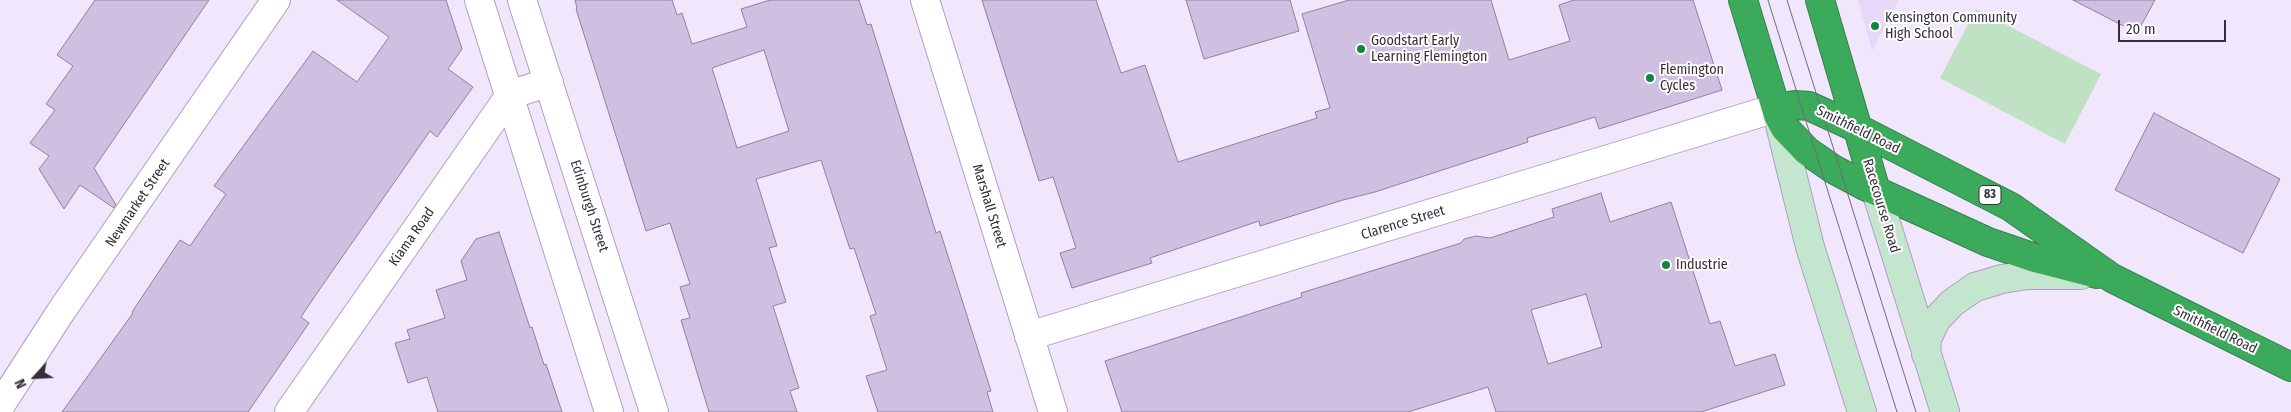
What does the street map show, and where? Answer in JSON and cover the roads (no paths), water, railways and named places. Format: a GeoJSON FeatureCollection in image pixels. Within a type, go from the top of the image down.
{"type":"FeatureCollection","features":[{"type":"Feature","properties":{"kind":"highway","name":"83"},"geometry":{"type":"LineString","coordinates":[[1743,0],[1776,108]]}},
{"type":"Feature","properties":{"kind":"highway","name":"Racecourse Road"},"geometry":{"type":"LineString","coordinates":[[1820,0],[1876,191]]}},
{"type":"Feature","properties":{"kind":"highway","name":"Smithfield Road"},"geometry":{"type":"LineString","coordinates":[[2106,277],[2011,207],[1857,128],[1809,106],[1795,104],[1776,108],[1785,128],[1808,151],[1841,174],[1994,245],[2106,277],[2291,367]]}},
{"type":"Feature","properties":{"kind":"main road"},"geometry":{"type":"LineString","coordinates":[[1776,108],[1810,247],[1862,412]]}},
{"type":"Feature","properties":{"kind":"main road","name":"Racecourse Road"},"geometry":{"type":"LineString","coordinates":[[1876,191],[1945,412]]}},
{"type":"Feature","properties":{"kind":"main road"},"geometry":{"type":"LineString","coordinates":[[1926,354],[1927,339],[1936,320],[1952,303],[1975,287],[2002,279],[2027,275],[2106,277]]}},
{"type":"Feature","properties":{"kind":"street","name":"Newmarket Street"},"geometry":{"type":"LineString","coordinates":[[0,406],[62,310],[276,0]]}},
{"type":"Feature","properties":{"kind":"street"},"geometry":{"type":"LineString","coordinates":[[478,0],[510,95],[609,412]]}},
{"type":"Feature","properties":{"kind":"street","name":"Edinburgh Street"},"geometry":{"type":"LineString","coordinates":[[522,0],[654,412]]}},
{"type":"Feature","properties":{"kind":"street","name":"Marshall Street"},"geometry":{"type":"LineString","coordinates":[[925,0],[1053,412]]}},
{"type":"Feature","properties":{"kind":"street"},"geometry":{"type":"LineString","coordinates":[[510,95],[549,82]]}},
{"type":"Feature","properties":{"kind":"street","name":"Kiama Road"},"geometry":{"type":"LineString","coordinates":[[289,412],[510,95]]}},
{"type":"Feature","properties":{"kind":"street","name":"Clarence Street"},"geometry":{"type":"LineString","coordinates":[[1030,336],[1776,108]]}},
{"type":"Feature","properties":{"kind":"tram line"},"geometry":{"type":"LineString","coordinates":[[1768,0],[1897,412]]}},
{"type":"Feature","properties":{"kind":"tram line"},"geometry":{"type":"LineString","coordinates":[[1787,0],[1916,412]]}},
{"type":"Feature","properties":{"kind":"place","name":"Kensington Community High School"},"geometry":{"type":"Point","coordinates":[1875,26]}},
{"type":"Feature","properties":{"kind":"place","name":"Goodstart Early Learning Flemington"},"geometry":{"type":"Point","coordinates":[1361,49]}},
{"type":"Feature","properties":{"kind":"place","name":"Flemington Cycles"},"geometry":{"type":"Point","coordinates":[1650,78]}},
{"type":"Feature","properties":{"kind":"place","name":"Industrie"},"geometry":{"type":"Point","coordinates":[1666,265]}}]}
